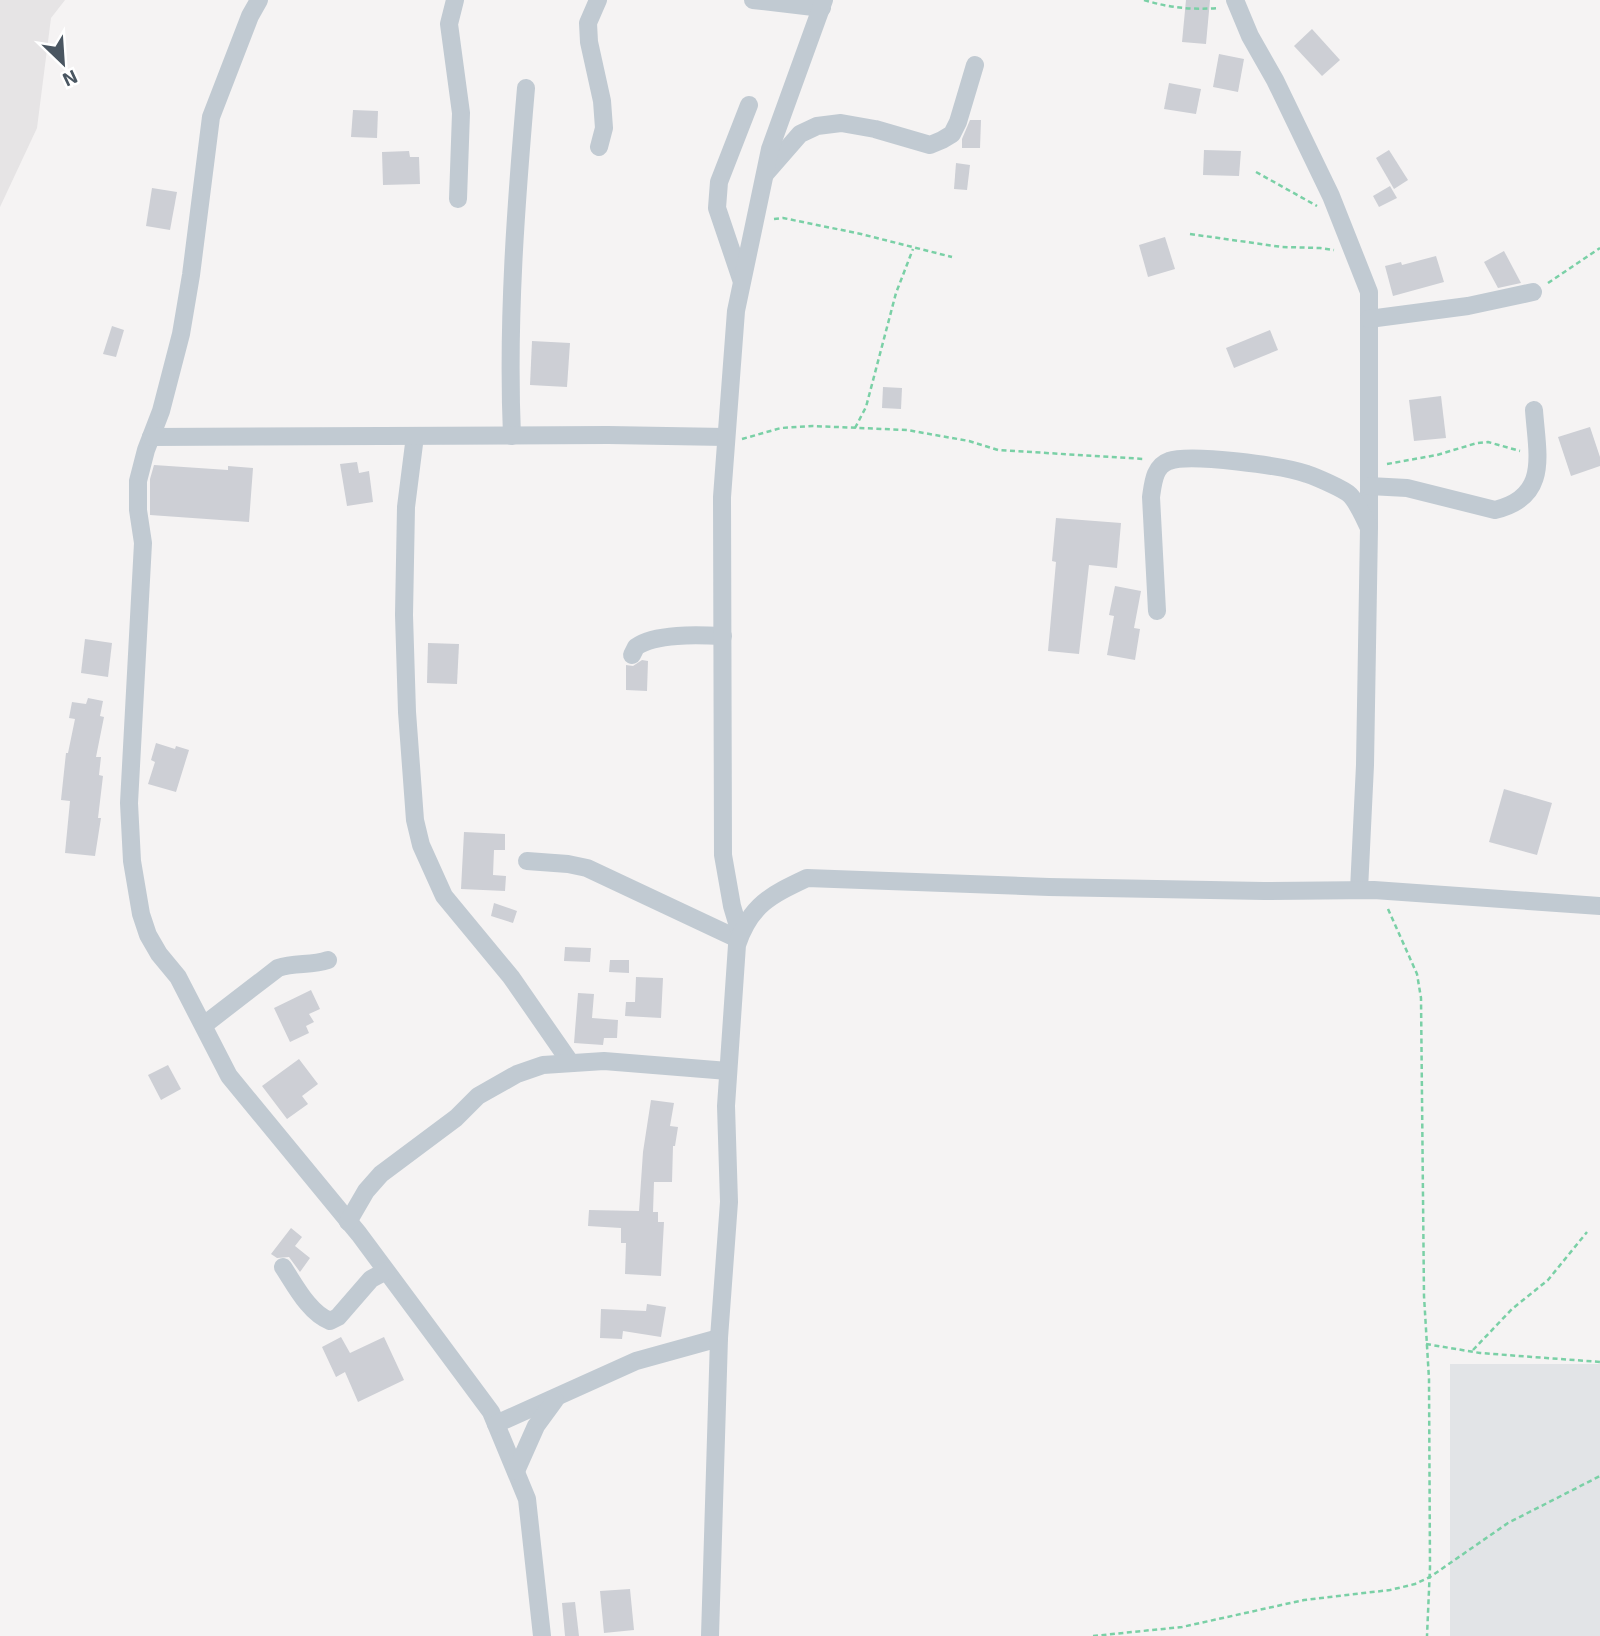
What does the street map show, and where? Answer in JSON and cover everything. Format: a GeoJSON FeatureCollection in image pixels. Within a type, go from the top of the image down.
{"type":"FeatureCollection","features":[{"type":"Feature","properties":{"kind":"street"},"geometry":{"type":"LineString","coordinates":[[258,0],[211,117],[181,334],[161,411],[138,481],[138,510],[143,543],[129,803],[132,860],[141,914],[148,935],[177,977],[229,1076],[348,1222],[491,1412],[527,1499],[542,1636]]}},
{"type":"Feature","properties":{"kind":"street"},"geometry":{"type":"LineString","coordinates":[[455,0],[449,24],[461,113],[458,199]]}},
{"type":"Feature","properties":{"kind":"street"},"geometry":{"type":"LineString","coordinates":[[598,0],[588,23],[589,42],[602,101],[604,128],[599,147]]}},
{"type":"Feature","properties":{"kind":"street"},"geometry":{"type":"LineString","coordinates":[[710,1636],[719,1338],[729,1202],[726,1106],[739,936],[723,855],[722,497],[736,311],[770,149],[823,4],[752,0]]}},
{"type":"Feature","properties":{"kind":"street"},"geometry":{"type":"LineString","coordinates":[[1236,4],[1341,220],[1369,292],[1366,753],[1359,890]]}},
{"type":"Feature","properties":{"kind":"street"},"geometry":{"type":"LineString","coordinates":[[764,176],[800,134],[817,126],[841,123],[875,129],[930,145],[942,141],[952,134],[958,122],[975,65]]}},
{"type":"Feature","properties":{"kind":"street"},"geometry":{"type":"LineString","coordinates":[[512,436],[510,379],[513,243],[526,88]]}},
{"type":"Feature","properties":{"kind":"street"},"geometry":{"type":"LineString","coordinates":[[742,282],[717,208],[719,182],[749,104]]}},
{"type":"Feature","properties":{"kind":"street"},"geometry":{"type":"LineString","coordinates":[[1369,318],[1468,306],[1533,292]]}},
{"type":"Feature","properties":{"kind":"street"},"geometry":{"type":"LineString","coordinates":[[1369,485],[1407,488],[1495,510],[1507,507],[1526,496],[1534,484],[1534,410]]}},
{"type":"Feature","properties":{"kind":"street"},"geometry":{"type":"LineString","coordinates":[[415,436],[407,507],[404,615],[407,712],[415,820],[425,854],[444,896],[511,978],[570,1062]]}},
{"type":"Feature","properties":{"kind":"street"},"geometry":{"type":"LineString","coordinates":[[151,437],[512,436],[726,441]]}},
{"type":"Feature","properties":{"kind":"street"},"geometry":{"type":"LineString","coordinates":[[1157,611],[1151,497],[1154,478],[1160,467],[1168,461],[1188,458],[1245,463],[1307,474],[1350,495],[1369,528]]}},
{"type":"Feature","properties":{"kind":"street"},"geometry":{"type":"LineString","coordinates":[[632,654],[636,647],[652,639],[723,636]]}},
{"type":"Feature","properties":{"kind":"street"},"geometry":{"type":"LineString","coordinates":[[527,861],[587,868],[739,936]]}},
{"type":"Feature","properties":{"kind":"street"},"geometry":{"type":"LineString","coordinates":[[739,936],[752,911],[772,894],[807,878],[1062,887],[1378,890],[1600,906]]}},
{"type":"Feature","properties":{"kind":"street"},"geometry":{"type":"LineString","coordinates":[[204,1025],[278,968],[328,960]]}},
{"type":"Feature","properties":{"kind":"street"},"geometry":{"type":"LineString","coordinates":[[348,1222],[366,1191],[381,1174],[445,1127],[478,1096],[517,1074],[543,1065],[604,1061],[728,1071]]}},
{"type":"Feature","properties":{"kind":"street"},"geometry":{"type":"LineString","coordinates":[[284,1267],[309,1304],[322,1318],[330,1321],[338,1317],[371,1279],[386,1271]]}},
{"type":"Feature","properties":{"kind":"street"},"geometry":{"type":"LineString","coordinates":[[496,1424],[636,1361],[719,1338]]}},
{"type":"Feature","properties":{"kind":"street"},"geometry":{"type":"LineString","coordinates":[[516,1471],[536,1426],[557,1398]]}},
{"type":"Feature","properties":{"kind":"path"},"geometry":{"type":"LineString","coordinates":[[1144,0],[1172,8],[1192,10],[1236,4]]}},
{"type":"Feature","properties":{"kind":"path"},"geometry":{"type":"LineString","coordinates":[[1256,172],[1341,220]]}},
{"type":"Feature","properties":{"kind":"path"},"geometry":{"type":"LineString","coordinates":[[755,220],[783,218],[861,233],[951,257]]}},
{"type":"Feature","properties":{"kind":"path"},"geometry":{"type":"LineString","coordinates":[[1190,234],[1354,254]]}},
{"type":"Feature","properties":{"kind":"path"},"geometry":{"type":"LineString","coordinates":[[855,428],[866,407],[896,293],[914,248]]}},
{"type":"Feature","properties":{"kind":"path"},"geometry":{"type":"LineString","coordinates":[[1533,292],[1575,267],[1600,248]]}},
{"type":"Feature","properties":{"kind":"path"},"geometry":{"type":"LineString","coordinates":[[726,441],[781,428],[813,426],[908,430],[932,433],[998,450],[1168,461]]}},
{"type":"Feature","properties":{"kind":"path"},"geometry":{"type":"LineString","coordinates":[[1369,467],[1416,460],[1488,442],[1536,456]]}},
{"type":"Feature","properties":{"kind":"path"},"geometry":{"type":"LineString","coordinates":[[1378,890],[1417,974],[1421,998],[1424,1296],[1429,1379],[1430,1577],[1427,1636]]}},
{"type":"Feature","properties":{"kind":"path"},"geometry":{"type":"LineString","coordinates":[[1472,1351],[1512,1309],[1548,1280],[1587,1232]]}},
{"type":"Feature","properties":{"kind":"path"},"geometry":{"type":"LineString","coordinates":[[1426,1344],[1533,1359],[1600,1362]]}},
{"type":"Feature","properties":{"kind":"path"},"geometry":{"type":"LineString","coordinates":[[1093,1636],[1181,1627],[1304,1600],[1390,1590],[1430,1577],[1508,1523],[1600,1476]]}},
{"type":"Feature","properties":{"kind":"shaded area"},"geometry":{"type":"Polygon","coordinates":[[[0,0],[65,0],[51,18],[37,128],[0,207],[0,0]]]}},
{"type":"Feature","properties":{"kind":"shaded area"},"geometry":{"type":"Polygon","coordinates":[[[1450,1364],[1600,1364],[1600,1636],[1450,1636],[1450,1364]]]}},
{"type":"Feature","properties":{"kind":"building"},"geometry":{"type":"Polygon","coordinates":[[[1186,0],[1210,0],[1206,44],[1182,42],[1186,0]]]}},
{"type":"Feature","properties":{"kind":"building"},"geometry":{"type":"Polygon","coordinates":[[[1312,29],[1340,60],[1322,76],[1294,46],[1312,29]]]}},
{"type":"Feature","properties":{"kind":"building"},"geometry":{"type":"Polygon","coordinates":[[[1219,54],[1244,59],[1238,92],[1213,87],[1219,54]]]}},
{"type":"Feature","properties":{"kind":"building"},"geometry":{"type":"Polygon","coordinates":[[[1169,83],[1201,89],[1196,114],[1164,109],[1169,83]]]}},
{"type":"Feature","properties":{"kind":"building"},"geometry":{"type":"Polygon","coordinates":[[[353,110],[378,111],[377,138],[351,137],[353,110]]]}},
{"type":"Feature","properties":{"kind":"building"},"geometry":{"type":"Polygon","coordinates":[[[970,120],[981,120],[980,148],[962,148],[962,139],[970,120]]]}},
{"type":"Feature","properties":{"kind":"building"},"geometry":{"type":"Polygon","coordinates":[[[1204,150],[1241,151],[1239,176],[1203,175],[1204,150]]]}},
{"type":"Feature","properties":{"kind":"building"},"geometry":{"type":"Polygon","coordinates":[[[1389,150],[1408,180],[1394,189],[1376,158],[1389,150]]]}},
{"type":"Feature","properties":{"kind":"building"},"geometry":{"type":"Polygon","coordinates":[[[409,151],[410,157],[419,157],[420,184],[383,185],[382,152],[409,151]]]}},
{"type":"Feature","properties":{"kind":"building"},"geometry":{"type":"Polygon","coordinates":[[[956,163],[970,165],[967,190],[954,189],[956,163]]]}},
{"type":"Feature","properties":{"kind":"building"},"geometry":{"type":"Polygon","coordinates":[[[1390,186],[1397,198],[1379,207],[1373,196],[1390,186]]]}},
{"type":"Feature","properties":{"kind":"building"},"geometry":{"type":"Polygon","coordinates":[[[152,188],[177,192],[170,230],[146,226],[152,188]]]}},
{"type":"Feature","properties":{"kind":"building"},"geometry":{"type":"Polygon","coordinates":[[[1165,237],[1175,269],[1148,277],[1139,245],[1165,237]]]}},
{"type":"Feature","properties":{"kind":"building"},"geometry":{"type":"Polygon","coordinates":[[[1504,251],[1521,283],[1498,288],[1484,262],[1504,251]]]}},
{"type":"Feature","properties":{"kind":"building"},"geometry":{"type":"Polygon","coordinates":[[[1436,256],[1444,282],[1393,296],[1385,266],[1401,262],[1402,265],[1436,256]]]}},
{"type":"Feature","properties":{"kind":"building"},"geometry":{"type":"Polygon","coordinates":[[[112,326],[124,330],[116,357],[103,354],[112,326]]]}},
{"type":"Feature","properties":{"kind":"building"},"geometry":{"type":"Polygon","coordinates":[[[1270,330],[1278,350],[1234,368],[1226,348],[1270,330]]]}},
{"type":"Feature","properties":{"kind":"building"},"geometry":{"type":"Polygon","coordinates":[[[532,341],[570,343],[567,387],[530,385],[532,341]]]}},
{"type":"Feature","properties":{"kind":"building"},"geometry":{"type":"Polygon","coordinates":[[[883,387],[902,388],[901,409],[882,408],[883,387]]]}},
{"type":"Feature","properties":{"kind":"building"},"geometry":{"type":"Polygon","coordinates":[[[1441,396],[1446,438],[1414,441],[1409,400],[1441,396]]]}},
{"type":"Feature","properties":{"kind":"building"},"geometry":{"type":"Polygon","coordinates":[[[1590,427],[1600,457],[1600,466],[1571,476],[1558,437],[1590,427]]]}},
{"type":"Feature","properties":{"kind":"building"},"geometry":{"type":"Polygon","coordinates":[[[357,462],[359,473],[369,471],[373,502],[347,506],[340,464],[357,462]]]}},
{"type":"Feature","properties":{"kind":"building"},"geometry":{"type":"Polygon","coordinates":[[[154,465],[228,470],[228,466],[253,468],[249,522],[150,515],[150,479],[154,465]]]}},
{"type":"Feature","properties":{"kind":"building"},"geometry":{"type":"Polygon","coordinates":[[[1056,518],[1121,523],[1117,568],[1089,565],[1079,654],[1048,651],[1056,562],[1052,561],[1056,518]]]}},
{"type":"Feature","properties":{"kind":"building"},"geometry":{"type":"Polygon","coordinates":[[[1115,586],[1141,591],[1134,628],[1140,629],[1135,660],[1107,655],[1114,616],[1109,615],[1115,586]]]}},
{"type":"Feature","properties":{"kind":"building"},"geometry":{"type":"Polygon","coordinates":[[[85,639],[112,643],[108,677],[81,673],[85,639]]]}},
{"type":"Feature","properties":{"kind":"building"},"geometry":{"type":"Polygon","coordinates":[[[428,643],[459,644],[457,684],[427,683],[428,643]]]}},
{"type":"Feature","properties":{"kind":"building"},"geometry":{"type":"Polygon","coordinates":[[[642,660],[648,661],[647,691],[626,690],[626,665],[633,666],[642,660]]]}},
{"type":"Feature","properties":{"kind":"building"},"geometry":{"type":"Polygon","coordinates":[[[88,698],[103,701],[100,716],[104,717],[96,757],[101,757],[99,775],[103,776],[98,818],[101,818],[95,856],[65,853],[70,801],[61,800],[66,753],[75,719],[69,718],[72,702],[86,704],[88,698]]]}},
{"type":"Feature","properties":{"kind":"building"},"geometry":{"type":"Polygon","coordinates":[[[156,743],[189,750],[176,792],[148,784],[155,762],[151,760],[156,743]]]}},
{"type":"Feature","properties":{"kind":"building"},"geometry":{"type":"Polygon","coordinates":[[[1504,789],[1552,803],[1537,855],[1489,842],[1504,789]]]}},
{"type":"Feature","properties":{"kind":"building"},"geometry":{"type":"Polygon","coordinates":[[[464,832],[505,834],[505,850],[494,850],[493,875],[506,876],[505,891],[461,889],[464,832]]]}},
{"type":"Feature","properties":{"kind":"building"},"geometry":{"type":"Polygon","coordinates":[[[494,903],[517,911],[513,923],[491,916],[494,903]]]}},
{"type":"Feature","properties":{"kind":"building"},"geometry":{"type":"Polygon","coordinates":[[[565,947],[591,948],[590,962],[564,961],[565,947]]]}},
{"type":"Feature","properties":{"kind":"building"},"geometry":{"type":"Polygon","coordinates":[[[610,960],[629,960],[629,973],[609,972],[610,960]]]}},
{"type":"Feature","properties":{"kind":"building"},"geometry":{"type":"Polygon","coordinates":[[[636,977],[663,978],[661,1018],[625,1016],[626,1002],[635,1002],[636,977]]]}},
{"type":"Feature","properties":{"kind":"building"},"geometry":{"type":"Polygon","coordinates":[[[311,990],[320,1009],[309,1014],[314,1022],[306,1026],[309,1033],[290,1042],[274,1008],[311,990]]]}},
{"type":"Feature","properties":{"kind":"building"},"geometry":{"type":"Polygon","coordinates":[[[578,993],[594,994],[592,1018],[618,1020],[617,1038],[604,1038],[603,1045],[574,1043],[578,993]]]}},
{"type":"Feature","properties":{"kind":"building"},"geometry":{"type":"Polygon","coordinates":[[[299,1059],[318,1084],[302,1096],[308,1104],[287,1119],[262,1086],[299,1059]]]}},
{"type":"Feature","properties":{"kind":"building"},"geometry":{"type":"Polygon","coordinates":[[[168,1065],[181,1089],[161,1100],[148,1075],[168,1065]]]}},
{"type":"Feature","properties":{"kind":"building"},"geometry":{"type":"Polygon","coordinates":[[[651,1100],[674,1103],[670,1126],[678,1127],[673,1146],[672,1182],[654,1182],[653,1212],[658,1212],[658,1222],[664,1222],[661,1276],[625,1274],[626,1243],[621,1243],[621,1228],[588,1226],[589,1210],[639,1211],[643,1152],[651,1100]]]}},
{"type":"Feature","properties":{"kind":"building"},"geometry":{"type":"Polygon","coordinates":[[[291,1228],[302,1237],[295,1246],[310,1258],[300,1272],[289,1257],[277,1258],[271,1254],[291,1228]]]}},
{"type":"Feature","properties":{"kind":"building"},"geometry":{"type":"Polygon","coordinates":[[[647,1304],[666,1307],[661,1337],[623,1331],[622,1339],[600,1338],[601,1309],[646,1311],[647,1304]]]}},
{"type":"Feature","properties":{"kind":"building"},"geometry":{"type":"Polygon","coordinates":[[[341,1337],[350,1353],[384,1337],[404,1380],[358,1402],[345,1372],[336,1377],[322,1347],[341,1337]]]}},
{"type":"Feature","properties":{"kind":"building"},"geometry":{"type":"Polygon","coordinates":[[[630,1589],[634,1630],[604,1633],[600,1591],[630,1589]]]}},
{"type":"Feature","properties":{"kind":"building"},"geometry":{"type":"Polygon","coordinates":[[[575,1602],[579,1636],[565,1636],[562,1603],[575,1602]]]}}]}
